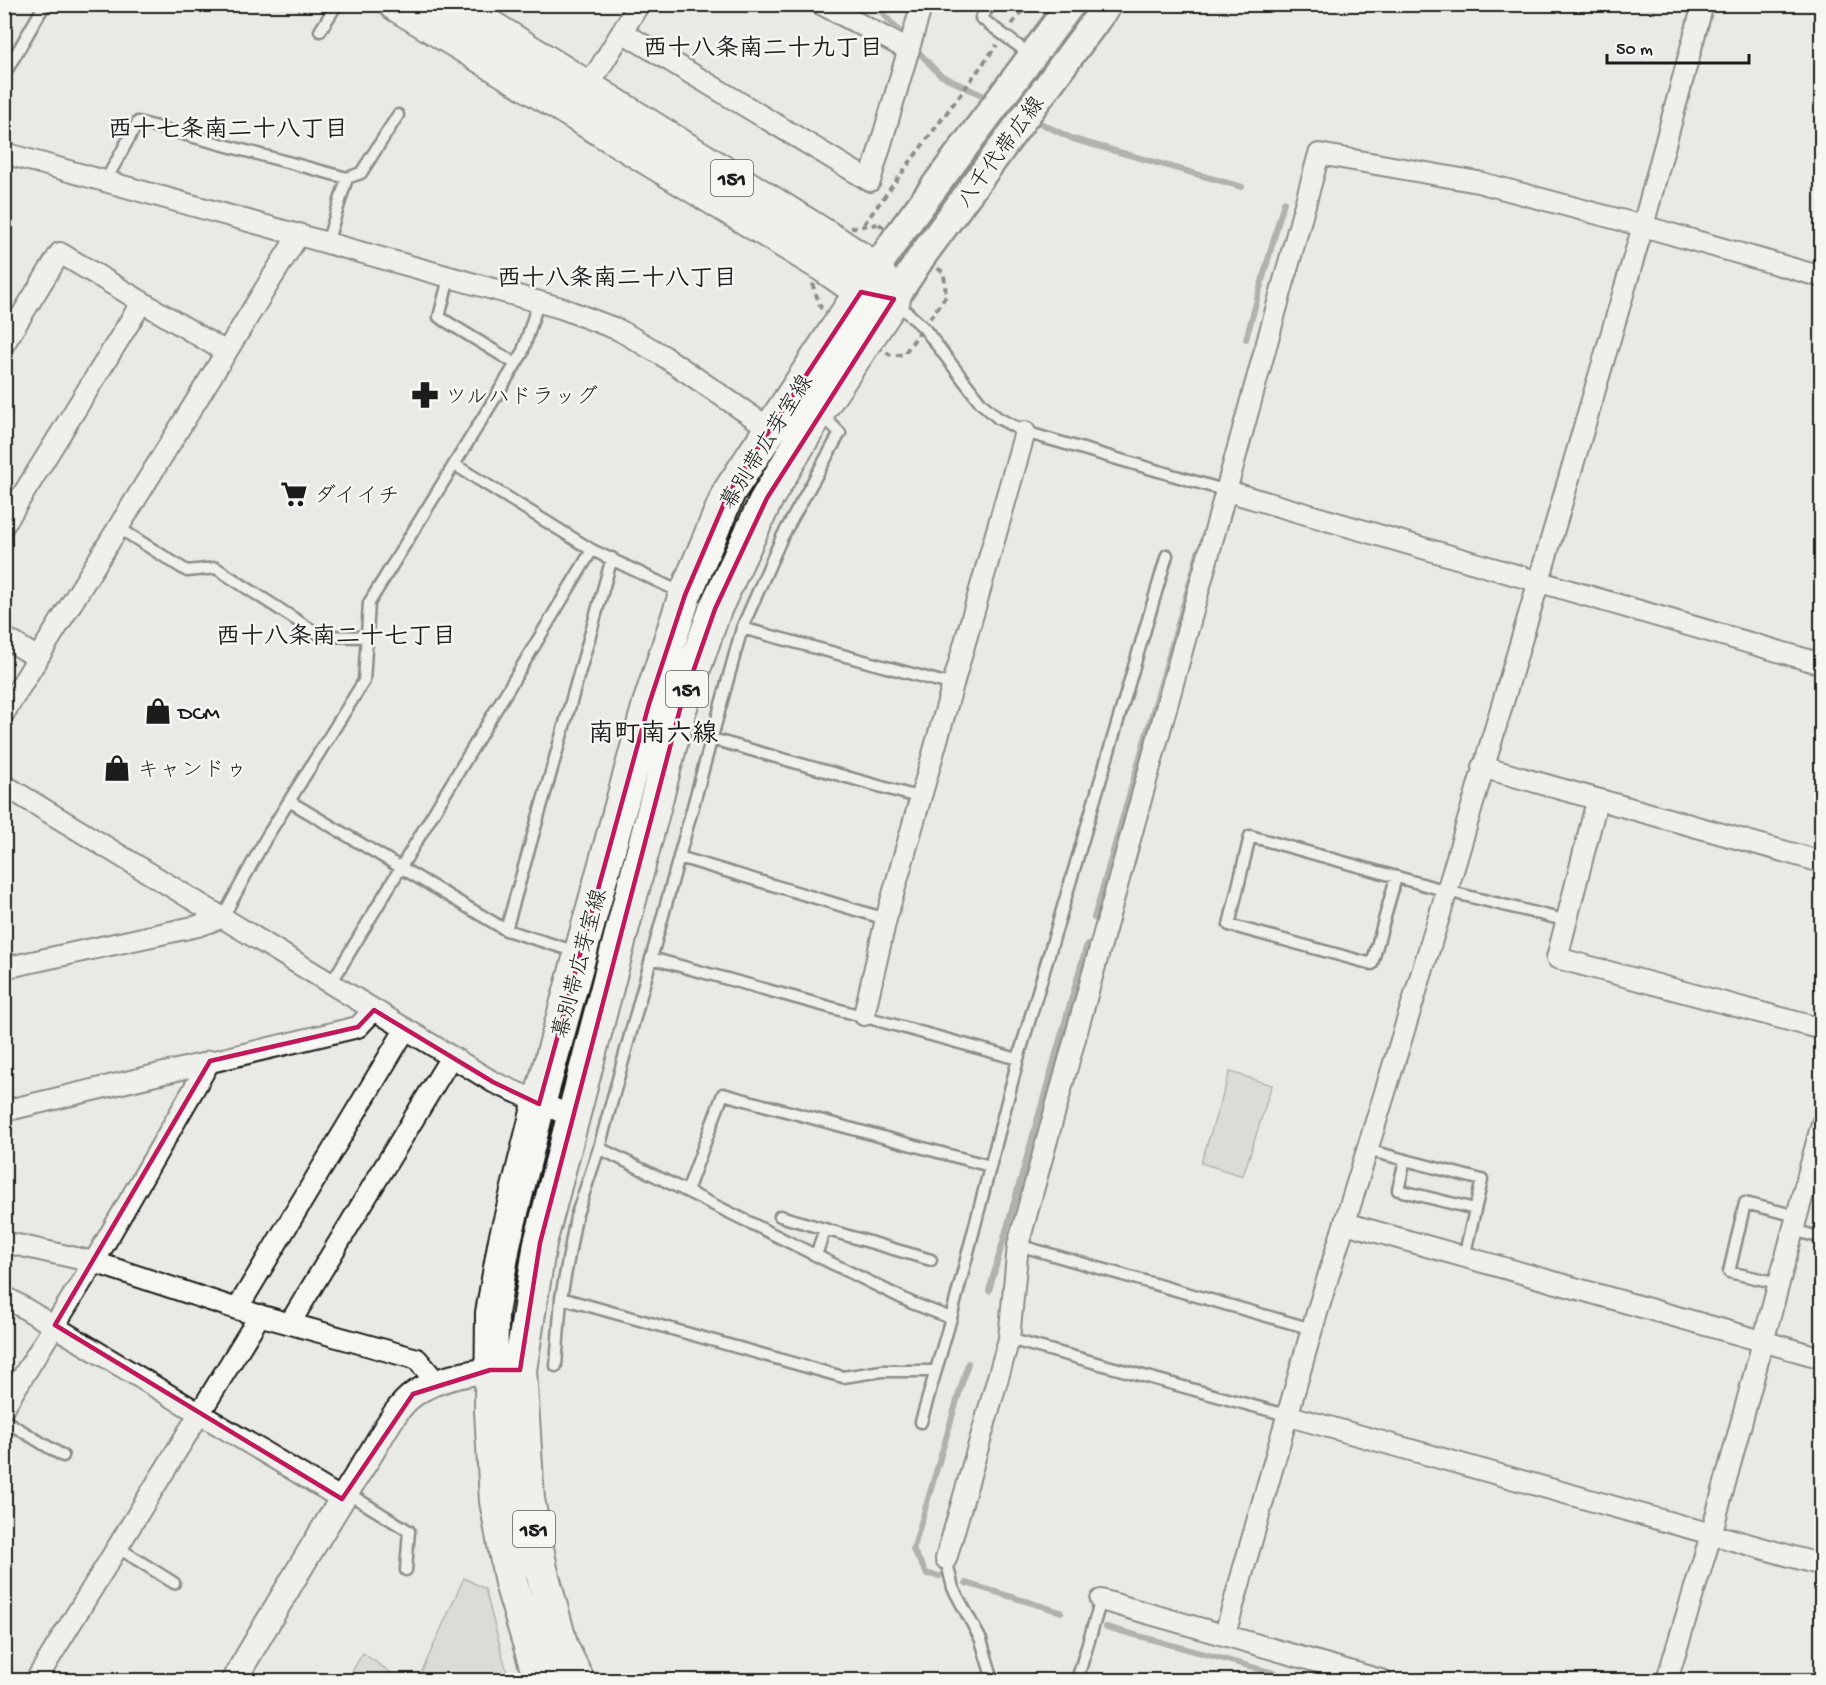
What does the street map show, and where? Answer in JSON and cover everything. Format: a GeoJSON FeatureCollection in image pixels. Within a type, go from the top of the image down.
{"type":"FeatureCollection","features":[{"type":"Feature","properties":{"kind":"main road","name":"151"},"geometry":{"type":"LineString","coordinates":[[395,4],[581,99]]}},
{"type":"Feature","properties":{"kind":"main road","name":"八千代帯広線"},"geometry":{"type":"LineString","coordinates":[[868,281],[1071,4]]}},
{"type":"Feature","properties":{"kind":"main road","name":"八千代帯広線"},"geometry":{"type":"LineString","coordinates":[[894,299],[922,256],[1108,4]]}},
{"type":"Feature","properties":{"kind":"main road","name":"151"},"geometry":{"type":"LineString","coordinates":[[471,9],[581,99],[824,266],[868,281],[894,299]]}},
{"type":"Feature","properties":{"kind":"main road","name":"幕別帯広芽室線"},"geometry":{"type":"LineString","coordinates":[[543,1680],[535,1663],[511,1583],[498,1513],[505,1370],[575,1118],[680,710],[700,602],[729,492],[769,428],[868,281]]}},
{"type":"Feature","properties":{"kind":"main road","name":"幕別帯広芽室線"},"geometry":{"type":"LineString","coordinates":[[578,1680],[562,1648],[541,1569],[505,1370],[494,1302],[505,1240],[539,1104],[649,704],[700,602],[767,498],[818,412],[894,299]]}},
{"type":"Feature","properties":{"kind":"street"},"geometry":{"type":"LineString","coordinates":[[581,99],[639,4]]}},
{"type":"Feature","properties":{"kind":"street"},"geometry":{"type":"LineString","coordinates":[[820,4],[909,50]]}},
{"type":"Feature","properties":{"kind":"street"},"geometry":{"type":"LineString","coordinates":[[622,32],[870,181],[922,4]]}},
{"type":"Feature","properties":{"kind":"street"},"geometry":{"type":"LineString","coordinates":[[1225,1634],[1286,1415],[1447,891],[1643,226],[1703,4]]}},
{"type":"Feature","properties":{"kind":"street"},"geometry":{"type":"LineString","coordinates":[[4,153],[561,308],[619,330],[662,355],[769,428]]}},
{"type":"Feature","properties":{"kind":"street"},"geometry":{"type":"LineString","coordinates":[[946,1559],[1009,1339],[1018,1245],[1319,154],[1478,182],[1821,277]]}},
{"type":"Feature","properties":{"kind":"street"},"geometry":{"type":"LineString","coordinates":[[4,713],[299,234]]}},
{"type":"Feature","properties":{"kind":"street"},"geometry":{"type":"LineString","coordinates":[[4,344],[60,253],[226,352]]}},
{"type":"Feature","properties":{"kind":"street"},"geometry":{"type":"LineString","coordinates":[[4,525],[142,302]]}},
{"type":"Feature","properties":{"kind":"street"},"geometry":{"type":"LineString","coordinates":[[864,1015],[886,919],[1025,432]]}},
{"type":"Feature","properties":{"kind":"street"},"geometry":{"type":"LineString","coordinates":[[1227,491],[1538,584],[1821,664]]}},
{"type":"Feature","properties":{"kind":"street"},"geometry":{"type":"LineString","coordinates":[[4,637],[38,658]]}},
{"type":"Feature","properties":{"kind":"street"},"geometry":{"type":"LineString","coordinates":[[1482,767],[1821,862]]}},
{"type":"Feature","properties":{"kind":"street"},"geometry":{"type":"LineString","coordinates":[[4,785],[223,917],[330,986],[493,1082],[575,1118]]}},
{"type":"Feature","properties":{"kind":"street"},"geometry":{"type":"LineString","coordinates":[[1597,801],[1557,958],[1821,1029]]}},
{"type":"Feature","properties":{"kind":"street"},"geometry":{"type":"LineString","coordinates":[[4,968],[198,926],[223,917]]}},
{"type":"Feature","properties":{"kind":"street"},"geometry":{"type":"LineString","coordinates":[[4,1111],[358,1027],[374,1010]]}},
{"type":"Feature","properties":{"kind":"street"},"geometry":{"type":"LineString","coordinates":[[237,1309],[405,1030]]}},
{"type":"Feature","properties":{"kind":"street"},"geometry":{"type":"LineString","coordinates":[[290,1323],[452,1057]]}},
{"type":"Feature","properties":{"kind":"street"},"geometry":{"type":"LineString","coordinates":[[4,1407],[94,1262],[210,1061]]}},
{"type":"Feature","properties":{"kind":"street"},"geometry":{"type":"LineString","coordinates":[[1667,1680],[1711,1535],[1821,1123]]}},
{"type":"Feature","properties":{"kind":"street"},"geometry":{"type":"LineString","coordinates":[[1345,1223],[1821,1358]]}},
{"type":"Feature","properties":{"kind":"street"},"geometry":{"type":"LineString","coordinates":[[4,1242],[94,1262],[237,1309],[417,1359],[437,1383]]}},
{"type":"Feature","properties":{"kind":"street"},"geometry":{"type":"LineString","coordinates":[[4,1296],[344,1496]]}},
{"type":"Feature","properties":{"kind":"street"},"geometry":{"type":"LineString","coordinates":[[36,1680],[260,1314]]}},
{"type":"Feature","properties":{"kind":"street"},"geometry":{"type":"LineString","coordinates":[[234,1680],[344,1496],[393,1419],[413,1394],[437,1383],[505,1370]]}},
{"type":"Feature","properties":{"kind":"street"},"geometry":{"type":"LineString","coordinates":[[1286,1415],[1821,1565]]}},
{"type":"Feature","properties":{"kind":"street"},"geometry":{"type":"LineString","coordinates":[[1101,1600],[1381,1680]]}},
{"type":"Feature","properties":{"kind":"lane"},"geometry":{"type":"LineString","coordinates":[[4,75],[45,4]]}},
{"type":"Feature","properties":{"kind":"lane"},"geometry":{"type":"LineString","coordinates":[[320,31],[337,4]]}},
{"type":"Feature","properties":{"kind":"lane"},"geometry":{"type":"LineString","coordinates":[[991,4],[981,18],[1032,56]]}},
{"type":"Feature","properties":{"kind":"lane"},"geometry":{"type":"LineString","coordinates":[[106,180],[138,122],[347,178],[361,173],[398,116]]}},
{"type":"Feature","properties":{"kind":"lane"},"geometry":{"type":"LineString","coordinates":[[327,243],[347,178]]}},
{"type":"Feature","properties":{"kind":"lane"},"geometry":{"type":"LineString","coordinates":[[449,278],[439,317],[516,364]]}},
{"type":"Feature","properties":{"kind":"lane"},"geometry":{"type":"LineString","coordinates":[[894,299],[924,328],[981,403],[998,418],[1025,432],[1227,491]]}},
{"type":"Feature","properties":{"kind":"lane"},"geometry":{"type":"LineString","coordinates":[[223,917],[289,801],[364,681],[369,603],[522,354],[538,303]]}},
{"type":"Feature","properties":{"kind":"lane"},"geometry":{"type":"LineString","coordinates":[[556,1366],[561,1298],[576,1217],[600,1148],[742,628],[782,537],[840,433],[818,412]]}},
{"type":"Feature","properties":{"kind":"lane"},"geometry":{"type":"LineString","coordinates":[[454,465],[592,550],[700,602]]}},
{"type":"Feature","properties":{"kind":"lane"},"geometry":{"type":"LineString","coordinates":[[118,528],[187,571],[216,568],[321,636],[367,637]]}},
{"type":"Feature","properties":{"kind":"lane"},"geometry":{"type":"LineString","coordinates":[[330,986],[592,550]]}},
{"type":"Feature","properties":{"kind":"lane"},"geometry":{"type":"LineString","coordinates":[[921,1422],[951,1318],[1018,1059],[1167,555]]}},
{"type":"Feature","properties":{"kind":"lane"},"geometry":{"type":"LineString","coordinates":[[506,930],[612,558]]}},
{"type":"Feature","properties":{"kind":"lane"},"geometry":{"type":"LineString","coordinates":[[742,628],[953,685]]}},
{"type":"Feature","properties":{"kind":"lane"},"geometry":{"type":"LineString","coordinates":[[712,739],[921,798]]}},
{"type":"Feature","properties":{"kind":"lane"},"geometry":{"type":"LineString","coordinates":[[289,801],[506,930],[581,953]]}},
{"type":"Feature","properties":{"kind":"lane"},"geometry":{"type":"LineString","coordinates":[[1396,877],[1372,964],[1229,925],[1250,836],[1447,891],[1568,921]]}},
{"type":"Feature","properties":{"kind":"lane"},"geometry":{"type":"LineString","coordinates":[[679,857],[886,919]]}},
{"type":"Feature","properties":{"kind":"lane"},"geometry":{"type":"LineString","coordinates":[[651,958],[1018,1059]]}},
{"type":"Feature","properties":{"kind":"lane"},"geometry":{"type":"LineString","coordinates":[[687,1191],[723,1094],[990,1166]]}},
{"type":"Feature","properties":{"kind":"lane"},"geometry":{"type":"LineString","coordinates":[[600,1148],[912,1303],[951,1318]]}},
{"type":"Feature","properties":{"kind":"lane"},"geometry":{"type":"LineString","coordinates":[[1368,1150],[1482,1180],[1464,1257]]}},
{"type":"Feature","properties":{"kind":"lane"},"geometry":{"type":"LineString","coordinates":[[1405,1160],[1398,1190],[1475,1209]]}},
{"type":"Feature","properties":{"kind":"lane"},"geometry":{"type":"LineString","coordinates":[[1778,1283],[1729,1272],[1745,1203],[1795,1223],[1821,1238]]}},
{"type":"Feature","properties":{"kind":"lane"},"geometry":{"type":"LineString","coordinates":[[780,1216],[931,1260]]}},
{"type":"Feature","properties":{"kind":"lane"},"geometry":{"type":"LineString","coordinates":[[816,1255],[825,1229]]}},
{"type":"Feature","properties":{"kind":"lane"},"geometry":{"type":"LineString","coordinates":[[1018,1245],[1312,1329]]}},
{"type":"Feature","properties":{"kind":"lane"},"geometry":{"type":"LineString","coordinates":[[561,1298],[843,1377],[882,1371],[936,1371]]}},
{"type":"Feature","properties":{"kind":"lane"},"geometry":{"type":"LineString","coordinates":[[1009,1339],[1286,1415]]}},
{"type":"Feature","properties":{"kind":"lane"},"geometry":{"type":"LineString","coordinates":[[4,1420],[63,1456]]}},
{"type":"Feature","properties":{"kind":"lane"},"geometry":{"type":"LineString","coordinates":[[344,1496],[409,1531],[406,1570]]}},
{"type":"Feature","properties":{"kind":"lane"},"geometry":{"type":"LineString","coordinates":[[117,1547],[174,1583]]}},
{"type":"Feature","properties":{"kind":"lane"},"geometry":{"type":"LineString","coordinates":[[946,1559],[953,1588],[981,1640],[993,1680]]}},
{"type":"Feature","properties":{"kind":"lane"},"geometry":{"type":"LineString","coordinates":[[1077,1680],[1101,1600]]}},
{"type":"Feature","properties":{"kind":"path"},"geometry":{"type":"LineString","coordinates":[[863,225],[1027,4]]}},
{"type":"Feature","properties":{"kind":"highlighted area"},"geometry":{"type":"Polygon","coordinates":[[[861,292],[894,299],[767,498],[715,609],[680,709],[540,1243],[520,1370],[490,1370],[413,1394],[342,1499],[55,1325],[210,1061],[358,1027],[374,1010],[493,1082],[539,1104],[649,704],[685,595],[729,492],[861,292]]]}},
{"type":"Feature","properties":{"kind":"shaded area"},"geometry":{"type":"Polygon","coordinates":[[[1230,1072],[1272,1085],[1243,1176],[1201,1163],[1230,1072]]]}},
{"type":"Feature","properties":{"kind":"shaded area"},"geometry":{"type":"Polygon","coordinates":[[[464,1578],[485,1589],[509,1680],[418,1680],[464,1578]]]}},
{"type":"Feature","properties":{"kind":"shaded area"},"geometry":{"type":"Polygon","coordinates":[[[363,1653],[401,1680],[347,1680],[363,1653]]]}},
{"type":"Feature","properties":{"kind":"waterway"},"geometry":{"type":"LineString","coordinates":[[874,4],[940,75],[990,99]]}},
{"type":"Feature","properties":{"kind":"waterway"},"geometry":{"type":"LineString","coordinates":[[1032,119],[1073,139],[1242,187]]}},
{"type":"Feature","properties":{"kind":"waterway"},"geometry":{"type":"LineString","coordinates":[[1246,339],[1284,202]]}},
{"type":"Feature","properties":{"kind":"waterway"},"geometry":{"type":"LineString","coordinates":[[1094,918],[1199,550]]}},
{"type":"Feature","properties":{"kind":"waterway"},"geometry":{"type":"LineString","coordinates":[[989,1291],[1087,944]]}},
{"type":"Feature","properties":{"kind":"waterway"},"geometry":{"type":"LineString","coordinates":[[940,1576],[927,1574],[913,1550],[968,1363]]}},
{"type":"Feature","properties":{"kind":"waterway"},"geometry":{"type":"LineString","coordinates":[[966,1583],[1061,1612]]}},
{"type":"Feature","properties":{"kind":"waterway"},"geometry":{"type":"LineString","coordinates":[[1106,1627],[1300,1680]]}},
{"type":"Feature","properties":{"kind":"place","name":"ツルハドラッグ"},"geometry":{"type":"Point","coordinates":[425,395]}},
{"type":"Feature","properties":{"kind":"place","name":"ダイイチ"},"geometry":{"type":"Point","coordinates":[294,494]}},
{"type":"Feature","properties":{"kind":"place","name":"DCM"},"geometry":{"type":"Point","coordinates":[158,711]}},
{"type":"Feature","properties":{"kind":"place","name":"キャンドゥ"},"geometry":{"type":"Point","coordinates":[117,768]}},
{"type":"Feature","properties":{"kind":"district","name":"西十八条南二十九丁目"},"geometry":{"type":"Point","coordinates":[763,47]}},
{"type":"Feature","properties":{"kind":"district","name":"西十七条南二十八丁目"},"geometry":{"type":"Point","coordinates":[228,128]}},
{"type":"Feature","properties":{"kind":"district","name":"西十八条南二十八丁目"},"geometry":{"type":"Point","coordinates":[617,277]}},
{"type":"Feature","properties":{"kind":"district","name":"西十八条南二十七丁目"},"geometry":{"type":"Point","coordinates":[336,635]}},
{"type":"Feature","properties":{"kind":"district","name":"南町南六線"},"geometry":{"type":"Point","coordinates":[653,732]}}]}
